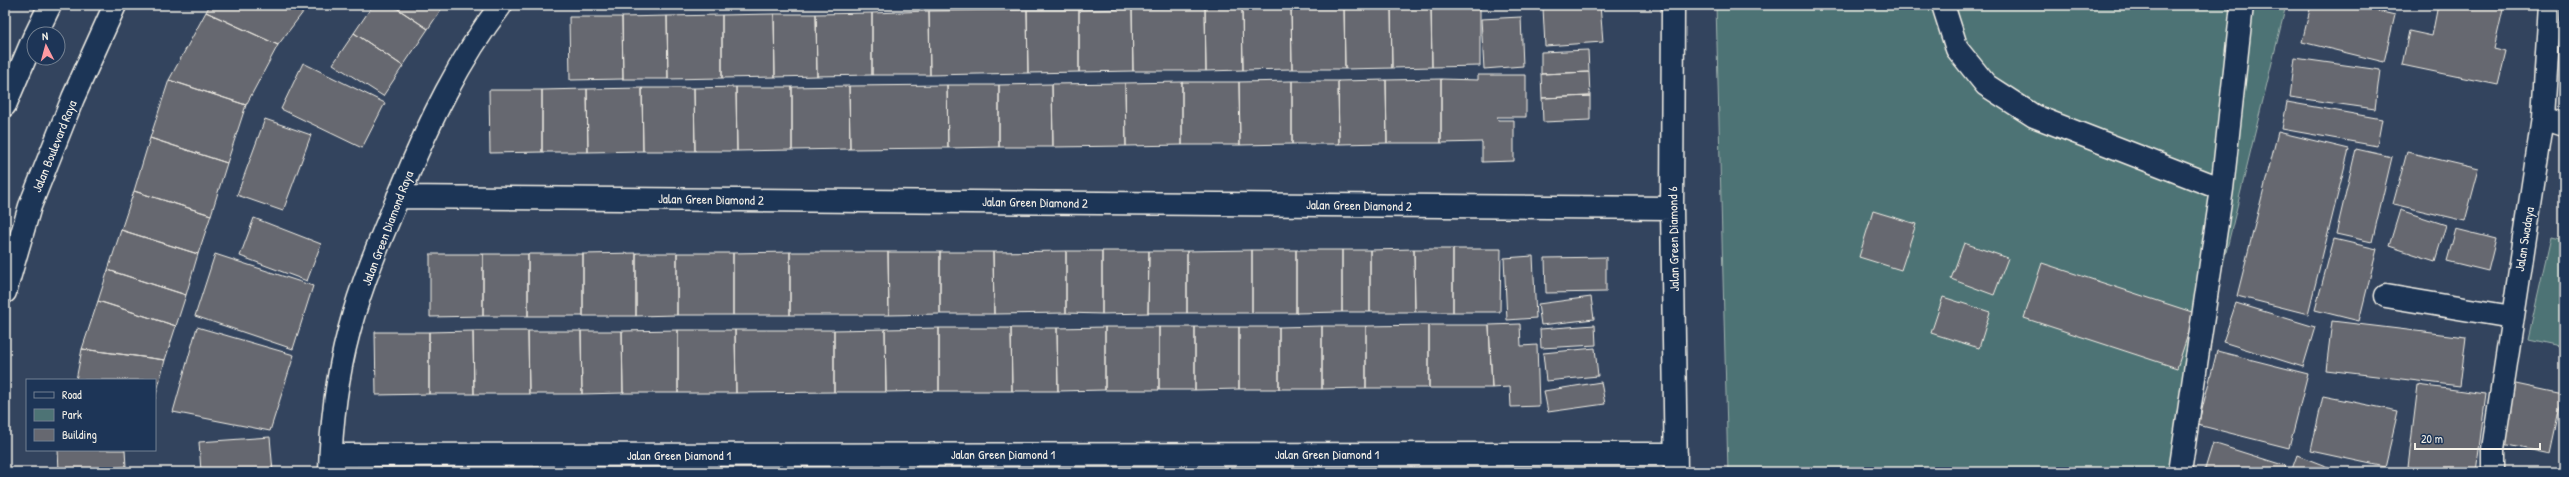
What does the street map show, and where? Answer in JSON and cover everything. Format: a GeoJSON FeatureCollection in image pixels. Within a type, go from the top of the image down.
{"type":"FeatureCollection","features":[{"type":"Feature","properties":{"kind":"street"},"geometry":{"type":"LineString","coordinates":[[40,26],[50,5]]}},
{"type":"Feature","properties":{"kind":"street","name":"Jalan Boulevard Raya"},"geometry":{"type":"LineString","coordinates":[[5,292],[30,206],[73,98],[116,5]]}},
{"type":"Feature","properties":{"kind":"street","name":"Jalan Green Diamond Raya"},"geometry":{"type":"LineString","coordinates":[[330,463],[337,397],[349,331],[376,248],[439,103],[462,62],[501,5]]}},
{"type":"Feature","properties":{"kind":"street","name":"Jalan Green Diamond 6"},"geometry":{"type":"LineString","coordinates":[[1673,5],[1672,208],[1676,463]]}},
{"type":"Feature","properties":{"kind":"street"},"geometry":{"type":"LineString","coordinates":[[1943,5],[1957,49],[1986,85],[2034,116],[2222,189]]}},
{"type":"Feature","properties":{"kind":"street"},"geometry":{"type":"LineString","coordinates":[[2180,472],[2222,189],[2242,5]]}},
{"type":"Feature","properties":{"kind":"street","name":"Jalan Swadaya"},"geometry":{"type":"LineString","coordinates":[[2493,472],[2494,449],[2512,317],[2543,118],[2550,5]]}},
{"type":"Feature","properties":{"kind":"street"},"geometry":{"type":"LineString","coordinates":[[5,105],[26,56]]}},
{"type":"Feature","properties":{"kind":"street"},"geometry":{"type":"LineString","coordinates":[[2543,118],[2564,125]]}},
{"type":"Feature","properties":{"kind":"street","name":"Jalan Green Diamond 2"},"geometry":{"type":"LineString","coordinates":[[398,197],[1672,208]]}},
{"type":"Feature","properties":{"kind":"street"},"geometry":{"type":"LineString","coordinates":[[2386,296],[2512,317]]}},
{"type":"Feature","properties":{"kind":"street","name":"Jalan Green Diamond 1"},"geometry":{"type":"LineString","coordinates":[[330,463],[1676,463]]}},
{"type":"Feature","properties":{"kind":"green space"},"geometry":{"type":"Polygon","coordinates":[[[1716,5],[2286,5],[2196,376],[2167,472],[1728,472],[1716,5]]]}},
{"type":"Feature","properties":{"kind":"green space"},"geometry":{"type":"Polygon","coordinates":[[[2551,237],[2564,240],[2564,347],[2528,339],[2551,237]]]}},
{"type":"Feature","properties":{"kind":"building"},"geometry":{"type":"Polygon","coordinates":[[[210,5],[304,5],[307,7],[278,45],[206,12],[210,5]]]}},
{"type":"Feature","properties":{"kind":"building"},"geometry":{"type":"Polygon","coordinates":[[[373,5],[392,5],[428,29],[403,66],[354,33],[373,5]]]}},
{"type":"Feature","properties":{"kind":"building"},"geometry":{"type":"Polygon","coordinates":[[[392,5],[444,5],[428,29],[392,5]]]}},
{"type":"Feature","properties":{"kind":"building"},"geometry":{"type":"Polygon","coordinates":[[[1344,5],[1391,5],[1392,68],[1345,69],[1344,5]]]}},
{"type":"Feature","properties":{"kind":"building"},"geometry":{"type":"Polygon","coordinates":[[[1344,5],[1345,69],[1292,69],[1291,6],[1344,5]]]}},
{"type":"Feature","properties":{"kind":"building"},"geometry":{"type":"Polygon","coordinates":[[[1391,5],[1431,5],[1432,67],[1392,68],[1391,5]]]}},
{"type":"Feature","properties":{"kind":"building"},"geometry":{"type":"Polygon","coordinates":[[[1431,5],[1480,5],[1480,66],[1432,67],[1431,5]]]}},
{"type":"Feature","properties":{"kind":"building"},"geometry":{"type":"Polygon","coordinates":[[[1600,5],[1603,42],[1545,46],[1543,8],[1600,5]]]}},
{"type":"Feature","properties":{"kind":"building"},"geometry":{"type":"Polygon","coordinates":[[[2311,5],[2351,5],[2395,15],[2384,62],[2302,42],[2311,5]]]}},
{"type":"Feature","properties":{"kind":"building"},"geometry":{"type":"Polygon","coordinates":[[[2438,5],[2504,5],[2494,49],[2506,52],[2498,85],[2402,65],[2409,31],[2432,36],[2438,5]]]}},
{"type":"Feature","properties":{"kind":"building"},"geometry":{"type":"Polygon","coordinates":[[[1291,6],[1292,69],[1243,70],[1242,7],[1291,6]]]}},
{"type":"Feature","properties":{"kind":"building"},"geometry":{"type":"Polygon","coordinates":[[[1205,7],[1242,7],[1243,70],[1206,71],[1205,7]]]}},
{"type":"Feature","properties":{"kind":"building"},"geometry":{"type":"Polygon","coordinates":[[[1205,7],[1206,71],[1133,71],[1132,9],[1205,7]]]}},
{"type":"Feature","properties":{"kind":"building"},"geometry":{"type":"Polygon","coordinates":[[[1132,9],[1133,71],[1079,72],[1079,10],[1132,9]]]}},
{"type":"Feature","properties":{"kind":"building"},"geometry":{"type":"Polygon","coordinates":[[[1027,10],[1079,10],[1079,72],[1028,73],[1027,10]]]}},
{"type":"Feature","properties":{"kind":"building"},"geometry":{"type":"Polygon","coordinates":[[[1027,10],[1028,73],[930,75],[929,11],[1027,10]]]}},
{"type":"Feature","properties":{"kind":"building"},"geometry":{"type":"Polygon","coordinates":[[[929,11],[930,75],[872,75],[872,13],[929,11]]]}},
{"type":"Feature","properties":{"kind":"building"},"geometry":{"type":"Polygon","coordinates":[[[206,12],[278,45],[246,105],[169,80],[206,12]]]}},
{"type":"Feature","properties":{"kind":"building"},"geometry":{"type":"Polygon","coordinates":[[[872,13],[872,75],[817,76],[816,14],[872,13]]]}},
{"type":"Feature","properties":{"kind":"building"},"geometry":{"type":"Polygon","coordinates":[[[774,14],[775,77],[722,78],[722,15],[774,14]]]}},
{"type":"Feature","properties":{"kind":"building"},"geometry":{"type":"Polygon","coordinates":[[[774,14],[816,14],[817,76],[775,77],[774,14]]]}},
{"type":"Feature","properties":{"kind":"building"},"geometry":{"type":"Polygon","coordinates":[[[722,15],[722,78],[668,79],[667,16],[722,15]]]}},
{"type":"Feature","properties":{"kind":"building"},"geometry":{"type":"Polygon","coordinates":[[[667,16],[668,79],[623,79],[622,17],[667,16]]]}},
{"type":"Feature","properties":{"kind":"building"},"geometry":{"type":"Polygon","coordinates":[[[569,17],[622,17],[623,79],[570,80],[569,17]]]}},
{"type":"Feature","properties":{"kind":"building"},"geometry":{"type":"Polygon","coordinates":[[[1521,17],[1523,66],[1484,69],[1481,19],[1521,17]]]}},
{"type":"Feature","properties":{"kind":"building"},"geometry":{"type":"Polygon","coordinates":[[[2564,27],[2564,38],[2561,37],[2564,27]]]}},
{"type":"Feature","properties":{"kind":"building"},"geometry":{"type":"Polygon","coordinates":[[[354,33],[403,66],[383,96],[333,64],[354,33]]]}},
{"type":"Feature","properties":{"kind":"building"},"geometry":{"type":"Polygon","coordinates":[[[1588,50],[1589,72],[1541,74],[1541,52],[1588,50]]]}},
{"type":"Feature","properties":{"kind":"building"},"geometry":{"type":"Polygon","coordinates":[[[2295,58],[2380,70],[2375,109],[2290,97],[2295,58]]]}},
{"type":"Feature","properties":{"kind":"building"},"geometry":{"type":"Polygon","coordinates":[[[303,63],[385,103],[362,148],[281,109],[303,63]]]}},
{"type":"Feature","properties":{"kind":"building"},"geometry":{"type":"Polygon","coordinates":[[[1589,72],[1590,96],[1542,98],[1541,74],[1589,72]]]}},
{"type":"Feature","properties":{"kind":"building"},"geometry":{"type":"Polygon","coordinates":[[[1478,75],[1526,75],[1526,117],[1497,117],[1498,120],[1514,120],[1514,161],[1482,162],[1482,142],[1441,143],[1441,79],[1478,80],[1478,75]]]}},
{"type":"Feature","properties":{"kind":"building"},"geometry":{"type":"Polygon","coordinates":[[[1441,79],[1441,143],[1387,143],[1386,80],[1441,79]]]}},
{"type":"Feature","properties":{"kind":"building"},"geometry":{"type":"Polygon","coordinates":[[[169,80],[246,105],[227,163],[150,138],[169,80]]]}},
{"type":"Feature","properties":{"kind":"building"},"geometry":{"type":"Polygon","coordinates":[[[1386,80],[1387,143],[1339,144],[1338,81],[1386,80]]]}},
{"type":"Feature","properties":{"kind":"building"},"geometry":{"type":"Polygon","coordinates":[[[1292,81],[1338,81],[1339,144],[1292,144],[1292,81]]]}},
{"type":"Feature","properties":{"kind":"building"},"geometry":{"type":"Polygon","coordinates":[[[1292,81],[1292,144],[1240,145],[1239,82],[1292,81]]]}},
{"type":"Feature","properties":{"kind":"building"},"geometry":{"type":"Polygon","coordinates":[[[1182,82],[1239,82],[1240,145],[1182,145],[1182,82]]]}},
{"type":"Feature","properties":{"kind":"building"},"geometry":{"type":"Polygon","coordinates":[[[1182,82],[1182,145],[1126,146],[1125,83],[1182,82]]]}},
{"type":"Feature","properties":{"kind":"building"},"geometry":{"type":"Polygon","coordinates":[[[1125,83],[1126,146],[1053,147],[1052,84],[1125,83]]]}},
{"type":"Feature","properties":{"kind":"building"},"geometry":{"type":"Polygon","coordinates":[[[1052,84],[1053,147],[999,147],[999,85],[1052,84]]]}},
{"type":"Feature","properties":{"kind":"building"},"geometry":{"type":"Polygon","coordinates":[[[947,85],[999,85],[999,147],[948,148],[947,85]]]}},
{"type":"Feature","properties":{"kind":"building"},"geometry":{"type":"Polygon","coordinates":[[[947,85],[948,148],[850,149],[849,86],[947,85]]]}},
{"type":"Feature","properties":{"kind":"building"},"geometry":{"type":"Polygon","coordinates":[[[849,86],[850,149],[792,150],[792,87],[849,86]]]}},
{"type":"Feature","properties":{"kind":"building"},"geometry":{"type":"Polygon","coordinates":[[[736,87],[792,87],[792,150],[737,151],[736,87]]]}},
{"type":"Feature","properties":{"kind":"building"},"geometry":{"type":"Polygon","coordinates":[[[736,87],[737,151],[695,151],[694,88],[736,87]]]}},
{"type":"Feature","properties":{"kind":"building"},"geometry":{"type":"Polygon","coordinates":[[[642,88],[694,88],[695,151],[643,151],[642,88]]]}},
{"type":"Feature","properties":{"kind":"building"},"geometry":{"type":"Polygon","coordinates":[[[642,88],[643,151],[588,152],[587,89],[642,88]]]}},
{"type":"Feature","properties":{"kind":"building"},"geometry":{"type":"Polygon","coordinates":[[[587,89],[588,152],[542,152],[542,90],[587,89]]]}},
{"type":"Feature","properties":{"kind":"building"},"geometry":{"type":"Polygon","coordinates":[[[489,90],[542,90],[542,152],[490,153],[489,90]]]}},
{"type":"Feature","properties":{"kind":"building"},"geometry":{"type":"Polygon","coordinates":[[[1590,96],[1590,120],[1543,122],[1542,98],[1590,96]]]}},
{"type":"Feature","properties":{"kind":"building"},"geometry":{"type":"Polygon","coordinates":[[[2287,102],[2382,119],[2377,146],[2282,129],[2287,102]]]}},
{"type":"Feature","properties":{"kind":"building"},"geometry":{"type":"Polygon","coordinates":[[[265,119],[311,135],[283,211],[237,195],[265,119]]]}},
{"type":"Feature","properties":{"kind":"building"},"geometry":{"type":"Polygon","coordinates":[[[2278,132],[2349,149],[2308,314],[2237,296],[2278,132]]]}},
{"type":"Feature","properties":{"kind":"building"},"geometry":{"type":"Polygon","coordinates":[[[150,138],[227,163],[211,215],[134,191],[150,138]]]}},
{"type":"Feature","properties":{"kind":"building"},"geometry":{"type":"Polygon","coordinates":[[[2356,149],[2392,157],[2372,242],[2336,234],[2356,149]]]}},
{"type":"Feature","properties":{"kind":"building"},"geometry":{"type":"Polygon","coordinates":[[[2407,152],[2479,169],[2465,221],[2393,204],[2407,152]]]}},
{"type":"Feature","properties":{"kind":"building"},"geometry":{"type":"Polygon","coordinates":[[[134,191],[211,215],[198,254],[121,230],[134,191]]]}},
{"type":"Feature","properties":{"kind":"building"},"geometry":{"type":"Polygon","coordinates":[[[2400,210],[2446,225],[2435,261],[2389,246],[2400,210]]]}},
{"type":"Feature","properties":{"kind":"building"},"geometry":{"type":"Polygon","coordinates":[[[1873,211],[1916,224],[1901,270],[1859,257],[1873,211]]]}},
{"type":"Feature","properties":{"kind":"building"},"geometry":{"type":"Polygon","coordinates":[[[254,218],[321,244],[307,281],[240,256],[254,218]]]}},
{"type":"Feature","properties":{"kind":"building"},"geometry":{"type":"Polygon","coordinates":[[[2456,229],[2496,239],[2488,271],[2447,261],[2456,229]]]}},
{"type":"Feature","properties":{"kind":"building"},"geometry":{"type":"Polygon","coordinates":[[[121,230],[198,254],[186,295],[108,270],[121,230]]]}},
{"type":"Feature","properties":{"kind":"building"},"geometry":{"type":"Polygon","coordinates":[[[2334,239],[2377,249],[2359,321],[2315,310],[2334,239]]]}},
{"type":"Feature","properties":{"kind":"building"},"geometry":{"type":"Polygon","coordinates":[[[1964,243],[2008,258],[1994,295],[1951,279],[1964,243]]]}},
{"type":"Feature","properties":{"kind":"building"},"geometry":{"type":"Polygon","coordinates":[[[1414,249],[1453,249],[1453,312],[1415,312],[1414,249]]]}},
{"type":"Feature","properties":{"kind":"building"},"geometry":{"type":"Polygon","coordinates":[[[1414,249],[1415,312],[1370,312],[1370,250],[1414,249]]]}},
{"type":"Feature","properties":{"kind":"building"},"geometry":{"type":"Polygon","coordinates":[[[1453,249],[1501,249],[1500,312],[1453,312],[1453,249]]]}},
{"type":"Feature","properties":{"kind":"building"},"geometry":{"type":"Polygon","coordinates":[[[1252,250],[1296,250],[1296,313],[1252,313],[1252,250]]]}},
{"type":"Feature","properties":{"kind":"building"},"geometry":{"type":"Polygon","coordinates":[[[1252,250],[1252,313],[1187,313],[1187,251],[1252,250]]]}},
{"type":"Feature","properties":{"kind":"building"},"geometry":{"type":"Polygon","coordinates":[[[1296,250],[1342,250],[1342,312],[1296,313],[1296,250]]]}},
{"type":"Feature","properties":{"kind":"building"},"geometry":{"type":"Polygon","coordinates":[[[1342,250],[1370,250],[1370,312],[1342,312],[1342,250]]]}},
{"type":"Feature","properties":{"kind":"building"},"geometry":{"type":"Polygon","coordinates":[[[1066,251],[1102,251],[1102,314],[1066,313],[1066,251]]]}},
{"type":"Feature","properties":{"kind":"building"},"geometry":{"type":"Polygon","coordinates":[[[1066,251],[1066,313],[994,314],[993,252],[1066,251]]]}},
{"type":"Feature","properties":{"kind":"building"},"geometry":{"type":"Polygon","coordinates":[[[1102,251],[1149,251],[1148,313],[1102,314],[1102,251]]]}},
{"type":"Feature","properties":{"kind":"building"},"geometry":{"type":"Polygon","coordinates":[[[1149,251],[1187,251],[1187,313],[1148,313],[1149,251]]]}},
{"type":"Feature","properties":{"kind":"building"},"geometry":{"type":"Polygon","coordinates":[[[790,252],[888,252],[889,315],[790,315],[790,252]]]}},
{"type":"Feature","properties":{"kind":"building"},"geometry":{"type":"Polygon","coordinates":[[[790,252],[790,315],[733,315],[733,253],[790,252]]]}},
{"type":"Feature","properties":{"kind":"building"},"geometry":{"type":"Polygon","coordinates":[[[888,252],[940,252],[940,314],[889,315],[888,252]]]}},
{"type":"Feature","properties":{"kind":"building"},"geometry":{"type":"Polygon","coordinates":[[[940,252],[993,252],[994,314],[940,314],[940,252]]]}},
{"type":"Feature","properties":{"kind":"building"},"geometry":{"type":"Polygon","coordinates":[[[636,253],[636,316],[583,316],[583,254],[636,253]]]}},
{"type":"Feature","properties":{"kind":"building"},"geometry":{"type":"Polygon","coordinates":[[[636,253],[677,253],[677,315],[636,316],[636,253]]]}},
{"type":"Feature","properties":{"kind":"building"},"geometry":{"type":"Polygon","coordinates":[[[677,253],[733,253],[733,315],[677,315],[677,253]]]}},
{"type":"Feature","properties":{"kind":"building"},"geometry":{"type":"Polygon","coordinates":[[[215,254],[313,286],[293,349],[195,316],[215,254]]]}},
{"type":"Feature","properties":{"kind":"building"},"geometry":{"type":"Polygon","coordinates":[[[430,254],[483,254],[483,316],[430,317],[430,254]]]}},
{"type":"Feature","properties":{"kind":"building"},"geometry":{"type":"Polygon","coordinates":[[[483,254],[528,254],[528,316],[483,316],[483,254]]]}},
{"type":"Feature","properties":{"kind":"building"},"geometry":{"type":"Polygon","coordinates":[[[528,254],[583,254],[583,316],[528,316],[528,254]]]}},
{"type":"Feature","properties":{"kind":"building"},"geometry":{"type":"Polygon","coordinates":[[[1533,256],[1536,318],[1507,320],[1504,258],[1533,256]]]}},
{"type":"Feature","properties":{"kind":"building"},"geometry":{"type":"Polygon","coordinates":[[[1606,257],[1606,292],[1546,293],[1545,258],[1606,257]]]}},
{"type":"Feature","properties":{"kind":"building"},"geometry":{"type":"Polygon","coordinates":[[[2042,263],[2195,313],[2177,368],[2024,318],[2042,263]]]}},
{"type":"Feature","properties":{"kind":"building"},"geometry":{"type":"Polygon","coordinates":[[[108,270],[186,295],[176,326],[98,301],[108,270]]]}},
{"type":"Feature","properties":{"kind":"building"},"geometry":{"type":"Polygon","coordinates":[[[1591,297],[1594,319],[1541,325],[1538,304],[1591,297]]]}},
{"type":"Feature","properties":{"kind":"building"},"geometry":{"type":"Polygon","coordinates":[[[1943,297],[1990,312],[1979,348],[1931,333],[1943,297]]]}},
{"type":"Feature","properties":{"kind":"building"},"geometry":{"type":"Polygon","coordinates":[[[98,301],[176,326],[165,360],[82,349],[98,301]]]}},
{"type":"Feature","properties":{"kind":"building"},"geometry":{"type":"Polygon","coordinates":[[[2236,303],[2315,327],[2303,367],[2223,342],[2236,303]]]}},
{"type":"Feature","properties":{"kind":"building"},"geometry":{"type":"Polygon","coordinates":[[[2332,321],[2466,337],[2460,386],[2326,370],[2332,321]]]}},
{"type":"Feature","properties":{"kind":"building"},"geometry":{"type":"Polygon","coordinates":[[[1520,324],[1521,346],[1537,345],[1539,406],[1511,407],[1510,387],[1492,388],[1489,325],[1520,324]]]}},
{"type":"Feature","properties":{"kind":"building"},"geometry":{"type":"Polygon","coordinates":[[[1429,325],[1489,325],[1492,388],[1429,388],[1429,325]]]}},
{"type":"Feature","properties":{"kind":"building"},"geometry":{"type":"Polygon","coordinates":[[[1429,325],[1429,388],[1366,388],[1366,326],[1429,325]]]}},
{"type":"Feature","properties":{"kind":"building"},"geometry":{"type":"Polygon","coordinates":[[[1595,325],[1596,345],[1541,348],[1540,329],[1595,325]]]}},
{"type":"Feature","properties":{"kind":"building"},"geometry":{"type":"Polygon","coordinates":[[[1322,326],[1366,326],[1366,388],[1322,389],[1322,326]]]}},
{"type":"Feature","properties":{"kind":"building"},"geometry":{"type":"Polygon","coordinates":[[[1322,326],[1322,389],[1279,389],[1279,327],[1322,326]]]}},
{"type":"Feature","properties":{"kind":"building"},"geometry":{"type":"Polygon","coordinates":[[[197,327],[294,355],[270,431],[173,412],[197,327]]]}},
{"type":"Feature","properties":{"kind":"building"},"geometry":{"type":"Polygon","coordinates":[[[1105,327],[1159,327],[1159,390],[1105,390],[1105,327]]]}},
{"type":"Feature","properties":{"kind":"building"},"geometry":{"type":"Polygon","coordinates":[[[1105,327],[1105,390],[1058,391],[1057,328],[1105,327]]]}},
{"type":"Feature","properties":{"kind":"building"},"geometry":{"type":"Polygon","coordinates":[[[1159,327],[1195,327],[1195,390],[1159,390],[1159,327]]]}},
{"type":"Feature","properties":{"kind":"building"},"geometry":{"type":"Polygon","coordinates":[[[1195,327],[1239,327],[1239,389],[1195,390],[1195,327]]]}},
{"type":"Feature","properties":{"kind":"building"},"geometry":{"type":"Polygon","coordinates":[[[1239,327],[1279,327],[1279,389],[1239,389],[1239,327]]]}},
{"type":"Feature","properties":{"kind":"building"},"geometry":{"type":"Polygon","coordinates":[[[939,328],[1011,328],[1012,391],[939,391],[939,328]]]}},
{"type":"Feature","properties":{"kind":"building"},"geometry":{"type":"Polygon","coordinates":[[[939,328],[939,391],[886,392],[885,329],[939,328]]]}},
{"type":"Feature","properties":{"kind":"building"},"geometry":{"type":"Polygon","coordinates":[[[1011,328],[1057,328],[1058,391],[1012,391],[1011,328]]]}},
{"type":"Feature","properties":{"kind":"building"},"geometry":{"type":"Polygon","coordinates":[[[885,329],[886,392],[834,392],[834,330],[885,329]]]}},
{"type":"Feature","properties":{"kind":"building"},"geometry":{"type":"Polygon","coordinates":[[[678,330],[735,330],[736,393],[678,393],[678,330]]]}},
{"type":"Feature","properties":{"kind":"building"},"geometry":{"type":"Polygon","coordinates":[[[678,330],[678,393],[623,393],[622,331],[678,330]]]}},
{"type":"Feature","properties":{"kind":"building"},"geometry":{"type":"Polygon","coordinates":[[[735,330],[834,330],[834,392],[736,393],[735,330]]]}},
{"type":"Feature","properties":{"kind":"building"},"geometry":{"type":"Polygon","coordinates":[[[473,331],[528,331],[529,394],[474,394],[473,331]]]}},
{"type":"Feature","properties":{"kind":"building"},"geometry":{"type":"Polygon","coordinates":[[[473,331],[474,394],[429,394],[429,332],[473,331]]]}},
{"type":"Feature","properties":{"kind":"building"},"geometry":{"type":"Polygon","coordinates":[[[528,331],[581,331],[582,394],[529,394],[528,331]]]}},
{"type":"Feature","properties":{"kind":"building"},"geometry":{"type":"Polygon","coordinates":[[[581,331],[622,331],[623,393],[582,394],[581,331]]]}},
{"type":"Feature","properties":{"kind":"building"},"geometry":{"type":"Polygon","coordinates":[[[375,332],[429,332],[429,394],[376,395],[375,332]]]}},
{"type":"Feature","properties":{"kind":"building"},"geometry":{"type":"Polygon","coordinates":[[[1595,348],[1598,376],[1546,381],[1543,353],[1595,348]]]}},
{"type":"Feature","properties":{"kind":"building"},"geometry":{"type":"Polygon","coordinates":[[[82,349],[165,360],[156,395],[156,379],[76,379],[82,349]]]}},
{"type":"Feature","properties":{"kind":"building"},"geometry":{"type":"Polygon","coordinates":[[[2217,351],[2308,374],[2289,448],[2198,425],[2217,351]]]}},
{"type":"Feature","properties":{"kind":"building"},"geometry":{"type":"Polygon","coordinates":[[[1601,382],[1605,404],[1548,412],[1544,391],[1601,382]]]}},
{"type":"Feature","properties":{"kind":"building"},"geometry":{"type":"Polygon","coordinates":[[[2511,383],[2563,394],[2550,454],[2498,443],[2511,383]]]}},
{"type":"Feature","properties":{"kind":"building"},"geometry":{"type":"Polygon","coordinates":[[[2418,385],[2486,394],[2476,472],[2448,472],[2408,467],[2418,385]]]}},
{"type":"Feature","properties":{"kind":"building"},"geometry":{"type":"Polygon","coordinates":[[[2323,396],[2398,411],[2385,467],[2311,451],[2323,396]]]}},
{"type":"Feature","properties":{"kind":"building"},"geometry":{"type":"Polygon","coordinates":[[[270,437],[273,472],[201,472],[199,442],[270,437]]]}},
{"type":"Feature","properties":{"kind":"building"},"geometry":{"type":"Polygon","coordinates":[[[2213,443],[2286,466],[2284,472],[2215,472],[2205,469],[2213,443]]]}},
{"type":"Feature","properties":{"kind":"building"},"geometry":{"type":"Polygon","coordinates":[[[58,451],[125,451],[126,467],[59,471],[58,451]]]}},
{"type":"Feature","properties":{"kind":"building"},"geometry":{"type":"Polygon","coordinates":[[[2564,454],[2564,472],[2558,472],[2564,454]]]}},
{"type":"Feature","properties":{"kind":"building"},"geometry":{"type":"Polygon","coordinates":[[[2297,455],[2341,472],[2291,472],[2297,455]]]}},
{"type":"Feature","properties":{"kind":"building"},"geometry":{"type":"Polygon","coordinates":[[[126,467],[126,472],[59,472],[59,471],[126,467]]]}}]}
